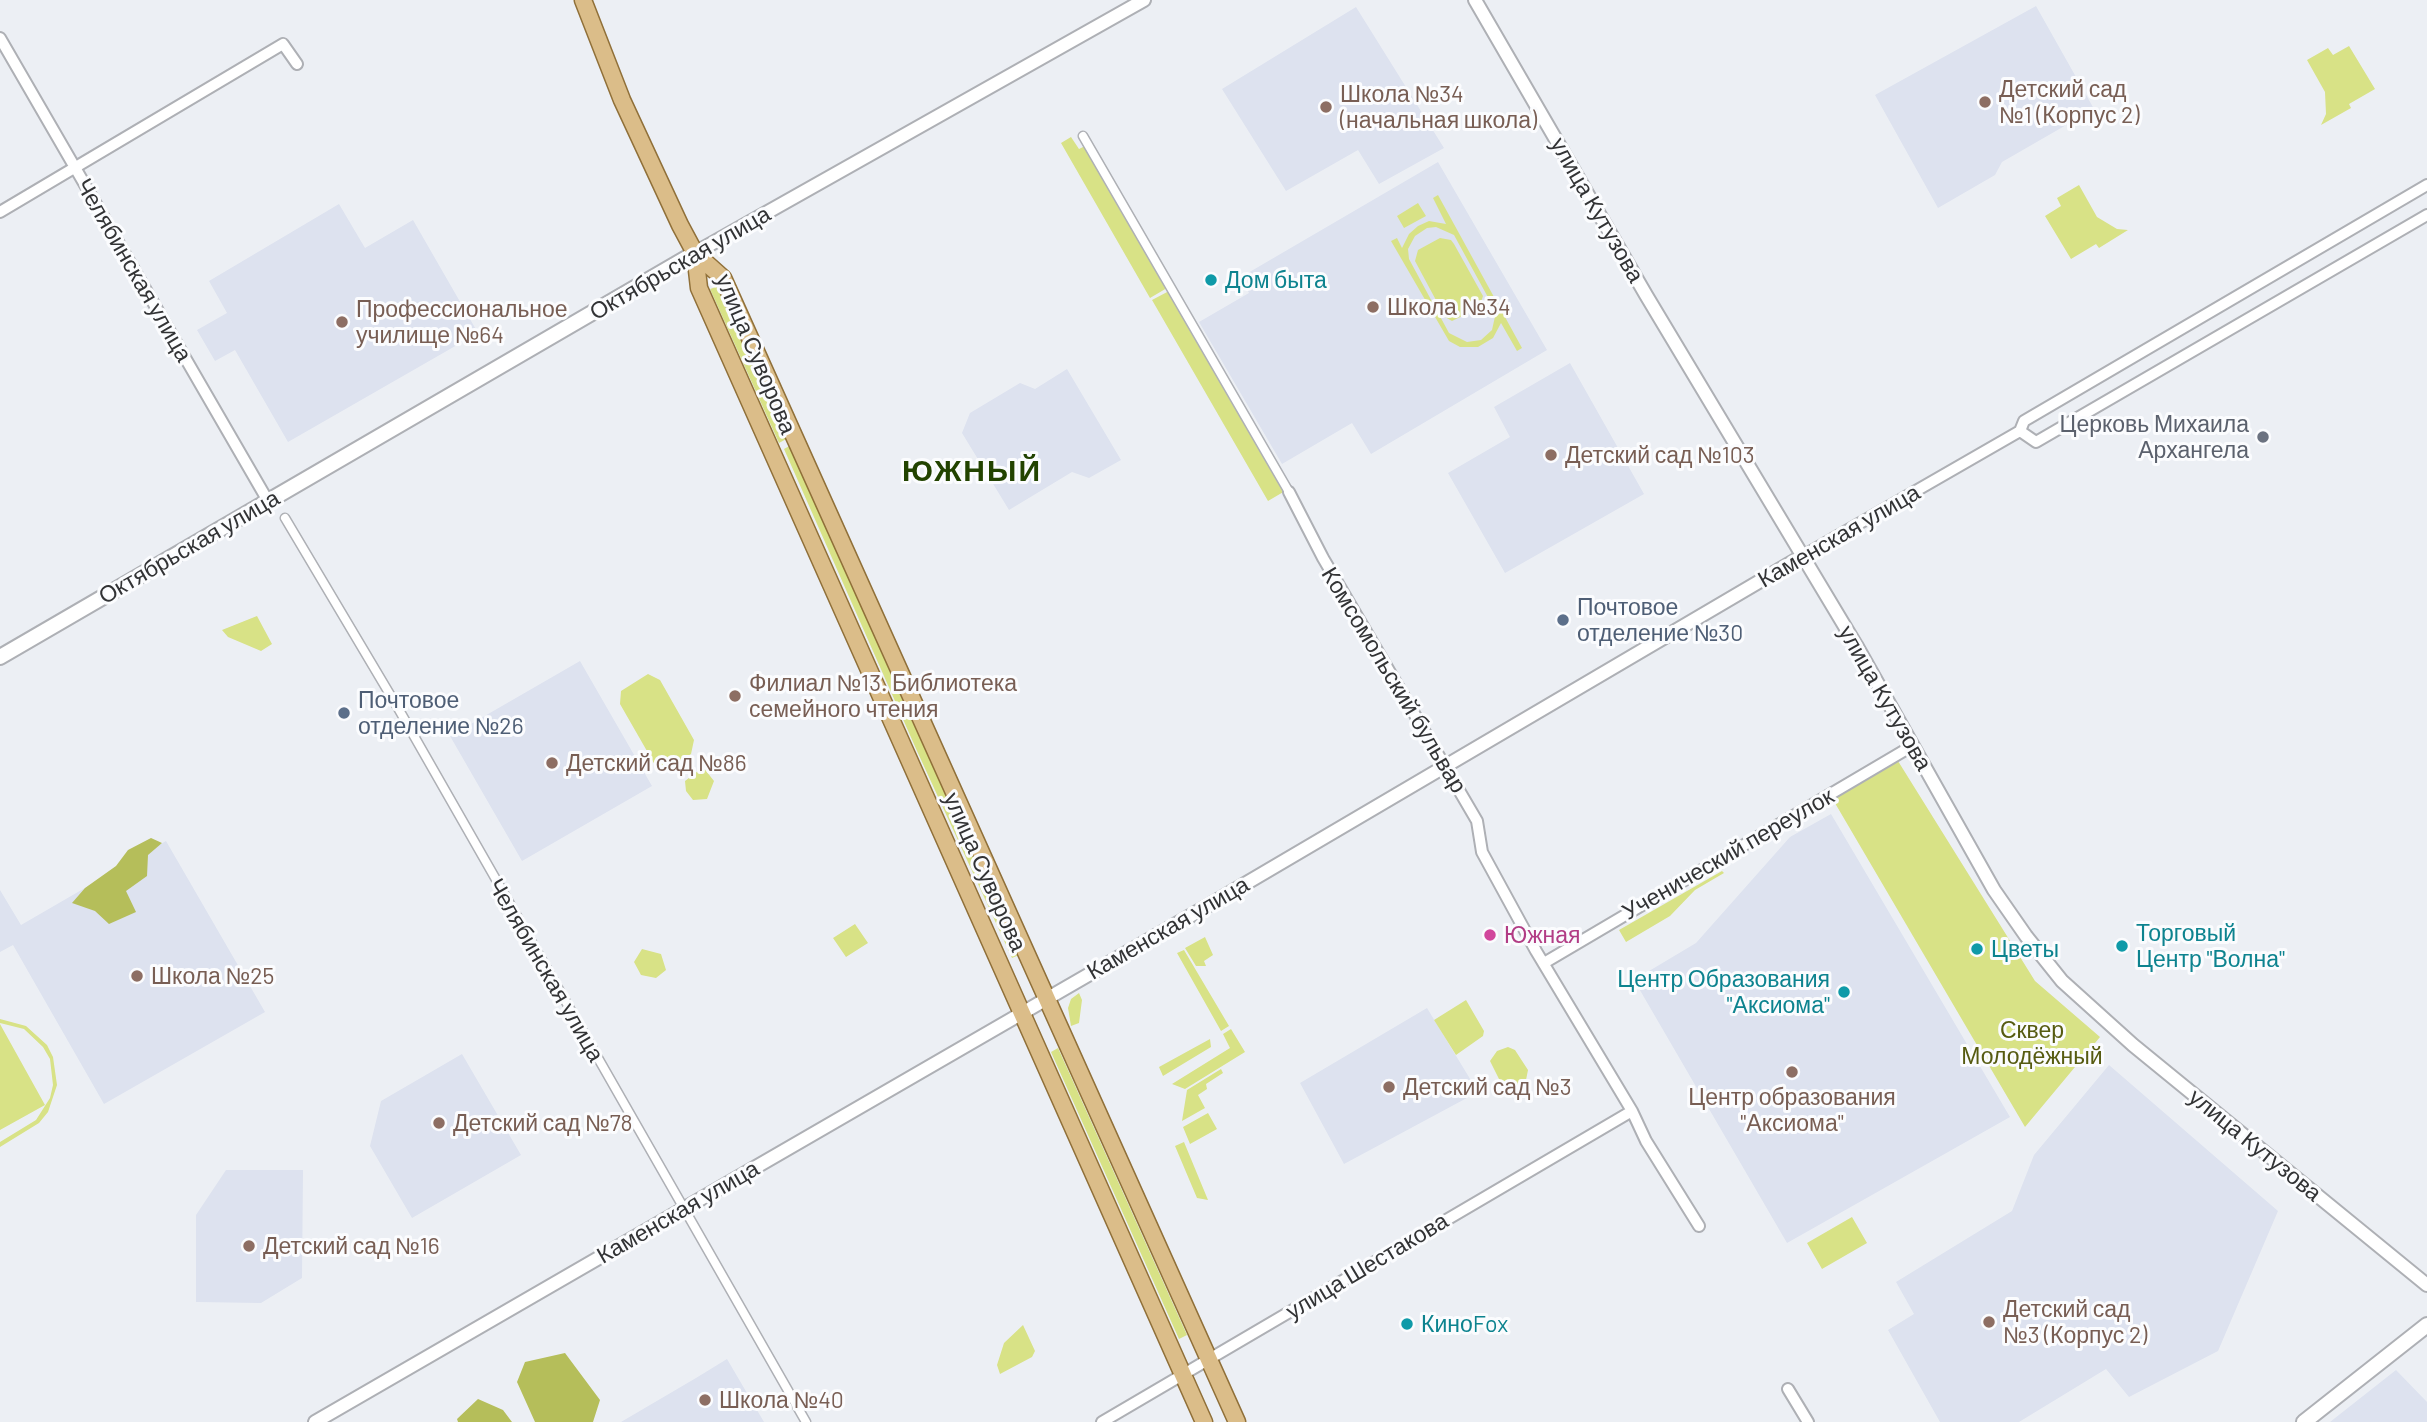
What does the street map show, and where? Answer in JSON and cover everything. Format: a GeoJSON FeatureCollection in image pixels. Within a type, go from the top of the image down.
{"type":"FeatureCollection","features":[{"type":"Feature","properties":{"kind":"main road"},"geometry":{"type":"LineString","coordinates":[[583,0],[622,100],[695,253]]}},
{"type":"Feature","properties":{"kind":"main road","name":"Октябрьская улица"},"geometry":{"type":"LineString","coordinates":[[0,657],[695,253]]}},
{"type":"Feature","properties":{"kind":"main road","name":"улица Суворова"},"geometry":{"type":"LineString","coordinates":[[695,253],[723,278],[1237,1422]]}},
{"type":"Feature","properties":{"kind":"main road","name":"улица Суворова"},"geometry":{"type":"LineString","coordinates":[[695,253],[699,288],[1204,1422]]}},
{"type":"Feature","properties":{"kind":"main road"},"geometry":{"type":"LineString","coordinates":[[2304,1422],[2427,1325]]}},
{"type":"Feature","properties":{"kind":"street","name":"Октябрьская улица"},"geometry":{"type":"LineString","coordinates":[[695,253],[1144,0]]}},
{"type":"Feature","properties":{"kind":"street","name":"улица Кутузова"},"geometry":{"type":"LineString","coordinates":[[1475,0],[1912,746],[1994,891],[2062,981],[2145,1055],[2427,1285]]}},
{"type":"Feature","properties":{"kind":"street","name":"Челябинская улица"},"geometry":{"type":"LineString","coordinates":[[0,38],[268,501]]}},
{"type":"Feature","properties":{"kind":"street"},"geometry":{"type":"LineString","coordinates":[[0,212],[283,44],[297,64]]}},
{"type":"Feature","properties":{"kind":"street","name":"Комсомольский бульвар"},"geometry":{"type":"LineString","coordinates":[[1083,136],[1289,492],[1322,558],[1446,765],[1477,821],[1482,852],[1632,1111],[1646,1141],[1699,1226]]}},
{"type":"Feature","properties":{"kind":"street","name":"Каменская улица"},"geometry":{"type":"LineString","coordinates":[[315,1422],[2020,431],[2024,421],[2427,185]]}},
{"type":"Feature","properties":{"kind":"street"},"geometry":{"type":"LineString","coordinates":[[2020,431],[2036,442],[2427,215]]}},
{"type":"Feature","properties":{"kind":"street","name":"Челябинская улица"},"geometry":{"type":"LineString","coordinates":[[285,518],[398,708],[682,1210],[806,1422]]}},
{"type":"Feature","properties":{"kind":"street","name":"Ученический переулок"},"geometry":{"type":"LineString","coordinates":[[1544,963],[1912,746]]}},
{"type":"Feature","properties":{"kind":"street","name":"улица Шестакова"},"geometry":{"type":"LineString","coordinates":[[1102,1422],[1632,1111]]}},
{"type":"Feature","properties":{"kind":"street"},"geometry":{"type":"LineString","coordinates":[[1788,1389],[1808,1422]]}},
{"type":"Feature","properties":{"kind":"shaded area","name":"Детский сад №1 (Корпус 2)"},"geometry":{"type":"Polygon","coordinates":[[[2036,6],[2094,109],[2002,162],[1995,175],[1938,208],[1875,95],[2036,6]]]}},
{"type":"Feature","properties":{"kind":"shaded area","name":"Школа №34 (начальная школа)"},"geometry":{"type":"Polygon","coordinates":[[[1356,7],[1444,148],[1379,184],[1358,150],[1286,191],[1222,89],[1356,7]]]}},
{"type":"Feature","properties":{"kind":"shaded area","name":"Школа №34"},"geometry":{"type":"Polygon","coordinates":[[[1438,162],[1547,350],[1371,454],[1352,423],[1282,464],[1199,322],[1249,293],[1241,277],[1438,162]]]}},
{"type":"Feature","properties":{"kind":"shaded area","name":"Профессиональное училище №64"},"geometry":{"type":"Polygon","coordinates":[[[339,204],[365,248],[413,220],[478,333],[288,442],[235,350],[215,361],[197,330],[227,313],[209,281],[339,204]]]}},
{"type":"Feature","properties":{"kind":"shaded area","name":"Детский сад №103"},"geometry":{"type":"Polygon","coordinates":[[[1570,363],[1644,494],[1505,573],[1448,473],[1510,437],[1494,407],[1570,363]]]}},
{"type":"Feature","properties":{"kind":"shaded area"},"geometry":{"type":"Polygon","coordinates":[[[1067,369],[1121,460],[1089,478],[1072,472],[1009,510],[962,433],[970,413],[1020,383],[1035,389],[1067,369]]]}},
{"type":"Feature","properties":{"kind":"shaded area","name":"Детский сад №86"},"geometry":{"type":"Polygon","coordinates":[[[580,661],[652,786],[522,861],[450,736],[580,661]]]}},
{"type":"Feature","properties":{"kind":"shaded area"},"geometry":{"type":"Polygon","coordinates":[[[1831,814],[2010,1117],[1787,1243],[1634,980],[1696,943],[1790,837],[1831,814]]]}},
{"type":"Feature","properties":{"kind":"shaded area","name":"Школа №25"},"geometry":{"type":"Polygon","coordinates":[[[166,841],[265,1012],[104,1104],[13,945],[0,952],[0,890],[21,925],[166,841]]]}},
{"type":"Feature","properties":{"kind":"shaded area","name":"Детский сад №3"},"geometry":{"type":"Polygon","coordinates":[[[1427,1008],[1478,1092],[1344,1164],[1300,1083],[1427,1008]]]}},
{"type":"Feature","properties":{"kind":"shaded area","name":"Детский сад №78"},"geometry":{"type":"Polygon","coordinates":[[[462,1054],[521,1155],[412,1218],[370,1146],[381,1101],[462,1054]]]}},
{"type":"Feature","properties":{"kind":"shaded area"},"geometry":{"type":"Polygon","coordinates":[[[2109,1065],[2278,1211],[2218,1351],[2129,1397],[2106,1369],[2019,1422],[1940,1422],[1888,1330],[1914,1314],[1896,1282],[2012,1211],[2034,1155],[2109,1065]]]}},
{"type":"Feature","properties":{"kind":"shaded area","name":"Детский сад №16"},"geometry":{"type":"Polygon","coordinates":[[[226,1170],[303,1170],[302,1278],[261,1303],[196,1302],[196,1215],[226,1170]]]}},
{"type":"Feature","properties":{"kind":"shaded area","name":"Школа №40"},"geometry":{"type":"Polygon","coordinates":[[[727,1359],[764,1422],[621,1422],[696,1378],[727,1359]]]}},
{"type":"Feature","properties":{"kind":"shaded area"},"geometry":{"type":"Polygon","coordinates":[[[2396,1370],[2427,1402],[2427,1422],[2330,1422],[2396,1370]]]}},
{"type":"Feature","properties":{"kind":"green space"},"geometry":{"type":"Polygon","coordinates":[[[2349,46],[2375,89],[2349,104],[2351,108],[2321,125],[2326,114],[2325,92],[2307,60],[2328,48],[2333,55],[2349,46]]]}},
{"type":"Feature","properties":{"kind":"green space"},"geometry":{"type":"Polygon","coordinates":[[[1071,137],[1079,149],[1085,146],[1167,288],[1150,298],[1061,143],[1071,137]]]}},
{"type":"Feature","properties":{"kind":"green space"},"geometry":{"type":"Polygon","coordinates":[[[2079,185],[2097,217],[2117,229],[2128,230],[2099,248],[2096,244],[2071,259],[2045,216],[2061,206],[2057,198],[2079,185]]]}},
{"type":"Feature","properties":{"kind":"green space"},"geometry":{"type":"Polygon","coordinates":[[[1438,195],[1522,348],[1517,351],[1501,323],[1493,338],[1478,347],[1460,347],[1449,341],[1391,241],[1397,238],[1402,248],[1409,234],[1418,226],[1429,221],[1446,224],[1433,198],[1438,195]],[[1436,227],[1427,228],[1415,236],[1408,249],[1409,259],[1449,333],[1467,342],[1481,340],[1492,330],[1496,312],[1454,235],[1436,227]]]}},
{"type":"Feature","properties":{"kind":"green space"},"geometry":{"type":"Polygon","coordinates":[[[1418,203],[1426,216],[1404,228],[1397,216],[1418,203]]]}},
{"type":"Feature","properties":{"kind":"green space"},"geometry":{"type":"Polygon","coordinates":[[[1440,238],[1451,240],[1454,244],[1483,296],[1479,308],[1452,321],[1445,317],[1415,261],[1418,250],[1440,238]]]}},
{"type":"Feature","properties":{"kind":"green space"},"geometry":{"type":"Polygon","coordinates":[[[719,286],[788,438],[779,443],[710,289],[719,286]]]}},
{"type":"Feature","properties":{"kind":"green space"},"geometry":{"type":"Polygon","coordinates":[[[1169,291],[1285,491],[1268,501],[1152,300],[1169,291]]]}},
{"type":"Feature","properties":{"kind":"green space"},"geometry":{"type":"Polygon","coordinates":[[[791,445],[897,688],[1019,955],[1012,958],[917,751],[784,449],[791,445]]]}},
{"type":"Feature","properties":{"kind":"green space"},"geometry":{"type":"Polygon","coordinates":[[[257,616],[272,644],[261,651],[228,637],[222,630],[257,616]]]}},
{"type":"Feature","properties":{"kind":"green space"},"geometry":{"type":"Polygon","coordinates":[[[648,674],[660,680],[694,740],[691,754],[669,768],[655,765],[620,704],[621,691],[648,674]]]}},
{"type":"Feature","properties":{"kind":"green space","name":"Сквер Молодёжный"},"geometry":{"type":"Polygon","coordinates":[[[1898,761],[2035,981],[2100,1037],[2025,1127],[1832,798],[1898,761]]]}},
{"type":"Feature","properties":{"kind":"green space"},"geometry":{"type":"Polygon","coordinates":[[[703,767],[714,781],[707,799],[693,800],[686,791],[685,781],[703,767]]]}},
{"type":"Feature","properties":{"kind":"green space"},"geometry":{"type":"Polygon","coordinates":[[[151,838],[162,843],[148,855],[147,876],[126,891],[136,912],[109,924],[95,911],[72,903],[85,888],[116,866],[128,850],[151,838]]]}},
{"type":"Feature","properties":{"kind":"green space"},"geometry":{"type":"Polygon","coordinates":[[[1722,871],[1724,873],[1695,890],[1670,916],[1626,942],[1619,930],[1722,871]]]}},
{"type":"Feature","properties":{"kind":"green space"},"geometry":{"type":"Polygon","coordinates":[[[855,924],[868,943],[846,957],[833,938],[855,924]]]}},
{"type":"Feature","properties":{"kind":"green space"},"geometry":{"type":"Polygon","coordinates":[[[1205,937],[1213,955],[1204,961],[1206,966],[1196,966],[1185,948],[1205,937]]]}},
{"type":"Feature","properties":{"kind":"green space"},"geometry":{"type":"Polygon","coordinates":[[[642,949],[661,954],[666,970],[656,978],[641,975],[634,962],[642,949]]]}},
{"type":"Feature","properties":{"kind":"green space"},"geometry":{"type":"Polygon","coordinates":[[[1184,950],[1229,1026],[1221,1031],[1177,953],[1184,950]]]}},
{"type":"Feature","properties":{"kind":"green space"},"geometry":{"type":"Polygon","coordinates":[[[1079,993],[1082,1000],[1079,1023],[1071,1026],[1068,1008],[1071,999],[1079,993]]]}},
{"type":"Feature","properties":{"kind":"green space"},"geometry":{"type":"Polygon","coordinates":[[[1466,1000],[1484,1031],[1483,1036],[1456,1055],[1434,1020],[1466,1000]]]}},
{"type":"Feature","properties":{"kind":"green space"},"geometry":{"type":"Polygon","coordinates":[[[0,1019],[26,1026],[47,1045],[53,1057],[57,1085],[48,1112],[39,1123],[0,1147],[0,1142],[36,1120],[50,1098],[53,1085],[50,1059],[43,1047],[24,1029],[0,1023],[0,1019]]]}},
{"type":"Feature","properties":{"kind":"green space"},"geometry":{"type":"Polygon","coordinates":[[[0,1024],[45,1105],[0,1130],[0,1024]]]}},
{"type":"Feature","properties":{"kind":"green space"},"geometry":{"type":"Polygon","coordinates":[[[1231,1029],[1245,1052],[1185,1089],[1172,1084],[1230,1048],[1223,1034],[1231,1029]]]}},
{"type":"Feature","properties":{"kind":"green space"},"geometry":{"type":"Polygon","coordinates":[[[1210,1039],[1211,1047],[1163,1076],[1159,1067],[1210,1039]]]}},
{"type":"Feature","properties":{"kind":"green space"},"geometry":{"type":"Polygon","coordinates":[[[1508,1047],[1515,1050],[1528,1070],[1525,1085],[1513,1091],[1503,1087],[1490,1061],[1497,1051],[1508,1047]]]}},
{"type":"Feature","properties":{"kind":"green space"},"geometry":{"type":"Polygon","coordinates":[[[1058,1048],[1187,1335],[1179,1339],[1051,1052],[1058,1048]]]}},
{"type":"Feature","properties":{"kind":"green space"},"geometry":{"type":"Polygon","coordinates":[[[1221,1069],[1223,1073],[1206,1084],[1207,1089],[1198,1095],[1205,1108],[1182,1121],[1187,1090],[1221,1069]]]}},
{"type":"Feature","properties":{"kind":"green space"},"geometry":{"type":"Polygon","coordinates":[[[1208,1113],[1217,1129],[1190,1144],[1183,1127],[1208,1113]]]}},
{"type":"Feature","properties":{"kind":"green space"},"geometry":{"type":"Polygon","coordinates":[[[1184,1142],[1208,1200],[1197,1198],[1175,1146],[1184,1142]]]}},
{"type":"Feature","properties":{"kind":"green space"},"geometry":{"type":"Polygon","coordinates":[[[1852,1217],[1867,1243],[1822,1269],[1807,1243],[1852,1217]]]}},
{"type":"Feature","properties":{"kind":"green space"},"geometry":{"type":"Polygon","coordinates":[[[1023,1325],[1035,1351],[1032,1357],[1000,1374],[997,1365],[1004,1343],[1023,1325]]]}},
{"type":"Feature","properties":{"kind":"green space"},"geometry":{"type":"Polygon","coordinates":[[[565,1353],[600,1400],[593,1422],[535,1422],[517,1382],[525,1362],[565,1353]]]}},
{"type":"Feature","properties":{"kind":"green space"},"geometry":{"type":"Polygon","coordinates":[[[478,1399],[503,1410],[512,1422],[458,1422],[457,1419],[478,1399]]]}},
{"type":"Feature","properties":{"kind":"place","name":"Детский сад №1 (Корпус 2)"},"geometry":{"type":"Point","coordinates":[1985,102]}},
{"type":"Feature","properties":{"kind":"place","name":"Школа №34 (начальная школа)"},"geometry":{"type":"Point","coordinates":[1326,107]}},
{"type":"Feature","properties":{"kind":"place","name":"Дом быта"},"geometry":{"type":"Point","coordinates":[1211,280]}},
{"type":"Feature","properties":{"kind":"place","name":"Школа №34"},"geometry":{"type":"Point","coordinates":[1373,307]}},
{"type":"Feature","properties":{"kind":"place","name":"Профессиональное училище №64"},"geometry":{"type":"Point","coordinates":[342,322]}},
{"type":"Feature","properties":{"kind":"place","name":"Церковь Михаила Архангела"},"geometry":{"type":"Point","coordinates":[2263,437]}},
{"type":"Feature","properties":{"kind":"place","name":"Детский сад №103"},"geometry":{"type":"Point","coordinates":[1551,455]}},
{"type":"Feature","properties":{"kind":"place","name":"Почтовое отделение №30"},"geometry":{"type":"Point","coordinates":[1563,620]}},
{"type":"Feature","properties":{"kind":"place","name":"Филиал №13. Библиотека семейного чтения"},"geometry":{"type":"Point","coordinates":[735,696]}},
{"type":"Feature","properties":{"kind":"place","name":"Почтовое отделение №26"},"geometry":{"type":"Point","coordinates":[344,713]}},
{"type":"Feature","properties":{"kind":"place","name":"Детский сад №86"},"geometry":{"type":"Point","coordinates":[552,763]}},
{"type":"Feature","properties":{"kind":"place","name":"Южная"},"geometry":{"type":"Point","coordinates":[1490,935]}},
{"type":"Feature","properties":{"kind":"place","name":"Торговый Центр \"Волна\""},"geometry":{"type":"Point","coordinates":[2122,946]}},
{"type":"Feature","properties":{"kind":"place","name":"Цветы"},"geometry":{"type":"Point","coordinates":[1977,949]}},
{"type":"Feature","properties":{"kind":"place","name":"Школа №25"},"geometry":{"type":"Point","coordinates":[137,976]}},
{"type":"Feature","properties":{"kind":"place","name":"Центр Образования \"Аксиома\""},"geometry":{"type":"Point","coordinates":[1844,992]}},
{"type":"Feature","properties":{"kind":"place","name":"Центр образования \"Аксиома\""},"geometry":{"type":"Point","coordinates":[1792,1072]}},
{"type":"Feature","properties":{"kind":"place","name":"Детский сад №3"},"geometry":{"type":"Point","coordinates":[1389,1087]}},
{"type":"Feature","properties":{"kind":"place","name":"Детский сад №78"},"geometry":{"type":"Point","coordinates":[439,1123]}},
{"type":"Feature","properties":{"kind":"place","name":"Детский сад №16"},"geometry":{"type":"Point","coordinates":[249,1246]}},
{"type":"Feature","properties":{"kind":"place","name":"Детский сад №3 (Корпус 2)"},"geometry":{"type":"Point","coordinates":[1989,1322]}},
{"type":"Feature","properties":{"kind":"place","name":"КиноFox"},"geometry":{"type":"Point","coordinates":[1407,1324]}},
{"type":"Feature","properties":{"kind":"place","name":"Школа №40"},"geometry":{"type":"Point","coordinates":[705,1400]}},
{"type":"Feature","properties":{"kind":"district","name":"ЮЖНЫЙ"},"geometry":{"type":"Point","coordinates":[972,471]}}]}
